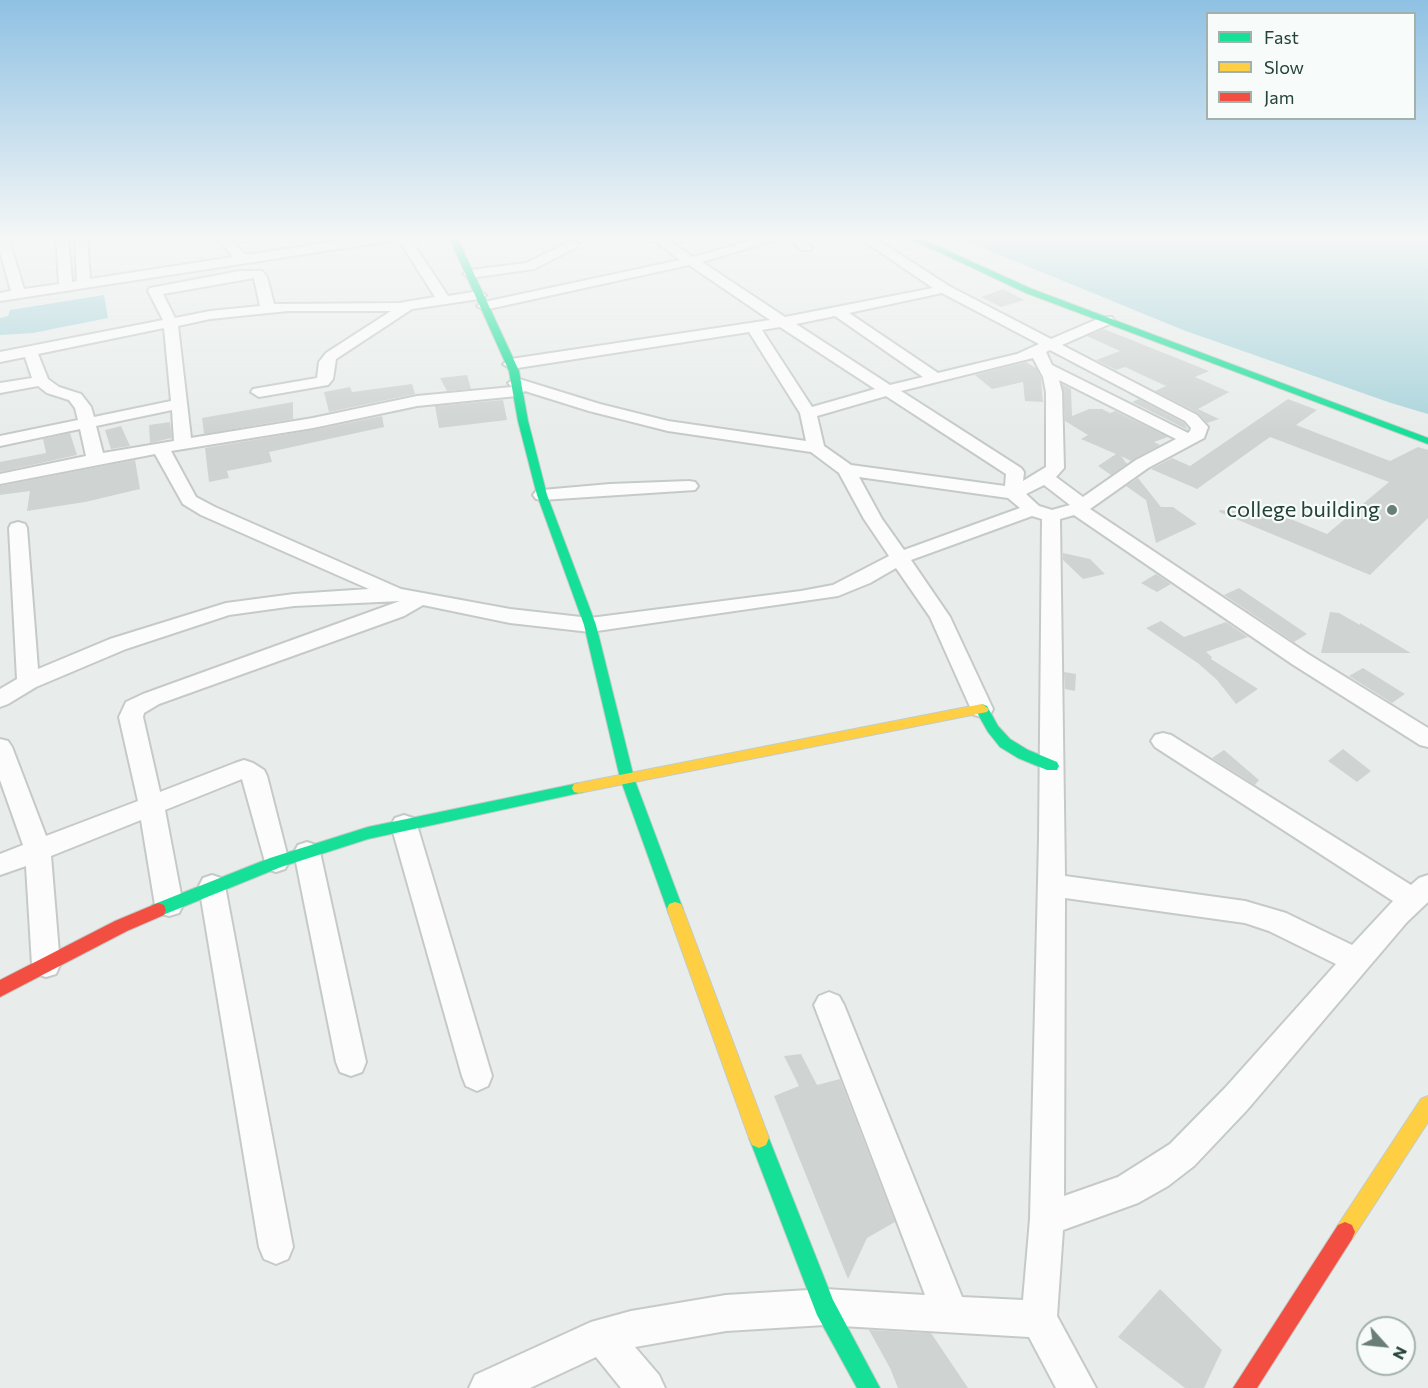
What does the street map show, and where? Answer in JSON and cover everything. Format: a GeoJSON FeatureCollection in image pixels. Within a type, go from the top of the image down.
{"type":"FeatureCollection","features":[{"type":"Feature","properties":{"kind":"street"},"geometry":{"type":"LineString","coordinates":[[160,302],[171,323],[183,444]]}},
{"type":"Feature","properties":{"kind":"street"},"geometry":{"type":"LineString","coordinates":[[266,302],[268,308]]}},
{"type":"Feature","properties":{"kind":"street"},"geometry":{"type":"LineString","coordinates":[[0,357],[210,315],[268,308],[370,308],[432,302]]}},
{"type":"Feature","properties":{"kind":"street"},"geometry":{"type":"LineString","coordinates":[[483,302],[511,364],[542,495],[590,625],[627,778],[777,1191],[825,1307],[869,1388]]}},
{"type":"Feature","properties":{"kind":"street"},"geometry":{"type":"LineString","coordinates":[[753,302],[1010,468],[1015,472],[1014,493],[1022,504],[1061,510],[1428,739]]}},
{"type":"Feature","properties":{"kind":"street"},"geometry":{"type":"LineString","coordinates":[[511,364],[753,327],[885,302]]}},
{"type":"Feature","properties":{"kind":"street"},"geometry":{"type":"LineString","coordinates":[[161,449],[189,501],[396,594],[510,616],[590,625],[838,590],[863,579],[899,558],[1061,510],[1188,440],[1201,429],[1191,418],[1044,349],[965,302]]}},
{"type":"Feature","properties":{"kind":"street"},"geometry":{"type":"LineString","coordinates":[[1058,302],[1428,441]]}},
{"type":"Feature","properties":{"kind":"street"},"geometry":{"type":"LineString","coordinates":[[259,392],[322,382],[325,379],[327,362],[340,348],[410,305]]}},
{"type":"Feature","properties":{"kind":"street"},"geometry":{"type":"LineString","coordinates":[[838,312],[937,379]]}},
{"type":"Feature","properties":{"kind":"street"},"geometry":{"type":"LineString","coordinates":[[808,413],[1044,349],[1107,320]]}},
{"type":"Feature","properties":{"kind":"street"},"geometry":{"type":"LineString","coordinates":[[753,327],[808,413],[816,448]]}},
{"type":"Feature","properties":{"kind":"street"},"geometry":{"type":"LineString","coordinates":[[846,470],[1014,493],[1045,477],[1055,468],[1056,463],[1054,392],[1044,349]]}},
{"type":"Feature","properties":{"kind":"street"},"geometry":{"type":"LineString","coordinates":[[30,351],[41,381],[53,390],[77,399],[83,407],[96,459]]}},
{"type":"Feature","properties":{"kind":"street"},"geometry":{"type":"LineString","coordinates":[[1047,368],[1188,440]]}},
{"type":"Feature","properties":{"kind":"street"},"geometry":{"type":"LineString","coordinates":[[0,388],[41,381]]}},
{"type":"Feature","properties":{"kind":"street"},"geometry":{"type":"LineString","coordinates":[[0,479],[96,459],[313,423],[417,402],[517,387],[668,426],[816,448],[846,470],[873,519],[940,617],[993,729],[1005,743],[1023,754],[1052,766]]}},
{"type":"Feature","properties":{"kind":"street"},"geometry":{"type":"LineString","coordinates":[[0,441],[178,404]]}},
{"type":"Feature","properties":{"kind":"street"},"geometry":{"type":"LineString","coordinates":[[1045,477],[1061,510],[1052,766],[1047,1220],[1039,1319],[1077,1388]]}},
{"type":"Feature","properties":{"kind":"street"},"geometry":{"type":"LineString","coordinates":[[542,495],[610,489],[689,486]]}},
{"type":"Feature","properties":{"kind":"street"},"geometry":{"type":"LineString","coordinates":[[18,528],[28,678]]}},
{"type":"Feature","properties":{"kind":"street"},"geometry":{"type":"LineString","coordinates":[[0,699],[28,678],[118,644],[226,609],[294,600],[396,594]]}},
{"type":"Feature","properties":{"kind":"street"},"geometry":{"type":"LineString","coordinates":[[169,905],[151,805],[131,717],[134,708],[151,699],[397,611],[419,599]]}},
{"type":"Feature","properties":{"kind":"street"},"geometry":{"type":"LineString","coordinates":[[0,679],[28,678]]}},
{"type":"Feature","properties":{"kind":"street"},"geometry":{"type":"LineString","coordinates":[[0,989],[121,926],[212,886],[276,862],[368,833],[627,778],[690,768],[982,709]]}},
{"type":"Feature","properties":{"kind":"street"},"geometry":{"type":"LineString","coordinates":[[1047,1220],[1126,1191],[1156,1174],[1182,1155],[1236,1099],[1397,914],[1420,893],[1163,741]]}},
{"type":"Feature","properties":{"kind":"street"},"geometry":{"type":"LineString","coordinates":[[0,747],[38,850],[46,965]]}},
{"type":"Feature","properties":{"kind":"street"},"geometry":{"type":"LineString","coordinates":[[0,865],[236,771],[249,771],[255,776],[276,862]]}},
{"type":"Feature","properties":{"kind":"street"},"geometry":{"type":"LineString","coordinates":[[404,825],[477,1076]]}},
{"type":"Feature","properties":{"kind":"street"},"geometry":{"type":"LineString","coordinates":[[307,852],[351,1062]]}},
{"type":"Feature","properties":{"kind":"street"},"geometry":{"type":"LineString","coordinates":[[1052,885],[1245,912],[1276,921],[1301,932],[1356,961]]}},
{"type":"Feature","properties":{"kind":"street"},"geometry":{"type":"LineString","coordinates":[[212,886],[276,1247]]}},
{"type":"Feature","properties":{"kind":"street"},"geometry":{"type":"LineString","coordinates":[[829,1005],[951,1314]]}},
{"type":"Feature","properties":{"kind":"street"},"geometry":{"type":"LineString","coordinates":[[1244,1388],[1428,1105]]}},
{"type":"Feature","properties":{"kind":"street"},"geometry":{"type":"LineString","coordinates":[[488,1388],[591,1340],[631,1329],[726,1313],[825,1307],[1039,1319]]}},
{"type":"Feature","properties":{"kind":"street"},"geometry":{"type":"LineString","coordinates":[[603,1337],[646,1388]]}},
{"type":"Feature","properties":{"kind":"water"},"geometry":{"type":"Polygon","coordinates":[[[62,302],[105,302],[108,318],[33,333],[0,335],[0,318],[8,316],[10,310],[62,302]]]}},
{"type":"Feature","properties":{"kind":"water"},"geometry":{"type":"Polygon","coordinates":[[[1114,302],[1428,302],[1428,414],[1391,403],[1183,330],[1114,302]]]}},
{"type":"Feature","properties":{"kind":"building"},"geometry":{"type":"Polygon","coordinates":[[[991,302],[1018,302],[1001,307],[991,302]]]}},
{"type":"Feature","properties":{"kind":"building"},"geometry":{"type":"Polygon","coordinates":[[[1104,329],[1209,371],[1195,377],[1229,392],[1198,409],[1219,419],[1207,423],[1198,413],[1155,391],[1166,386],[1125,367],[1116,370],[1096,360],[1120,351],[1087,336],[1104,329]]]}},
{"type":"Feature","properties":{"kind":"building"},"geometry":{"type":"Polygon","coordinates":[[[1026,362],[1036,368],[1041,378],[1043,402],[1025,401],[1023,382],[992,389],[975,375],[1026,362]]]}},
{"type":"Feature","properties":{"kind":"building"},"geometry":{"type":"Polygon","coordinates":[[[467,375],[471,389],[447,391],[440,378],[467,375]]]}},
{"type":"Feature","properties":{"kind":"building"},"geometry":{"type":"Polygon","coordinates":[[[412,384],[415,394],[329,412],[324,392],[350,387],[352,392],[412,384]]]}},
{"type":"Feature","properties":{"kind":"building"},"geometry":{"type":"Polygon","coordinates":[[[1062,384],[1071,389],[1072,416],[1089,409],[1102,409],[1110,413],[1115,411],[1168,437],[1154,442],[1160,445],[1131,461],[1121,456],[1127,464],[1111,475],[1098,466],[1116,454],[1081,439],[1088,435],[1065,421],[1062,384]]]}},
{"type":"Feature","properties":{"kind":"building"},"geometry":{"type":"Polygon","coordinates":[[[1139,399],[1184,423],[1188,430],[1132,402],[1139,399]]]}},
{"type":"Feature","properties":{"kind":"building","name":"college building"},"geometry":{"type":"Polygon","coordinates":[[[1288,399],[1317,410],[1296,425],[1390,461],[1418,447],[1428,450],[1428,518],[1370,575],[1219,512],[1220,510],[1269,513],[1269,510],[1327,534],[1389,482],[1270,437],[1197,489],[1151,469],[1172,458],[1190,466],[1288,399]]]}},
{"type":"Feature","properties":{"kind":"building"},"geometry":{"type":"Polygon","coordinates":[[[503,400],[507,420],[439,428],[435,406],[503,400]]]}},
{"type":"Feature","properties":{"kind":"building"},"geometry":{"type":"Polygon","coordinates":[[[293,402],[293,419],[204,434],[202,418],[293,402]]]}},
{"type":"Feature","properties":{"kind":"building"},"geometry":{"type":"Polygon","coordinates":[[[382,416],[384,427],[269,452],[272,462],[227,471],[229,478],[209,482],[205,448],[382,416]]]}},
{"type":"Feature","properties":{"kind":"building"},"geometry":{"type":"Polygon","coordinates":[[[170,422],[172,438],[150,443],[149,425],[170,422]]]}},
{"type":"Feature","properties":{"kind":"building"},"geometry":{"type":"Polygon","coordinates":[[[121,426],[130,446],[111,449],[105,430],[121,426]]]}},
{"type":"Feature","properties":{"kind":"building"},"geometry":{"type":"Polygon","coordinates":[[[70,433],[77,455],[0,472],[0,462],[46,453],[43,439],[70,433]]]}},
{"type":"Feature","properties":{"kind":"building"},"geometry":{"type":"Polygon","coordinates":[[[135,460],[140,489],[85,502],[27,511],[30,491],[0,495],[0,486],[135,460]]]}},
{"type":"Feature","properties":{"kind":"building"},"geometry":{"type":"Polygon","coordinates":[[[1138,478],[1161,507],[1173,507],[1197,524],[1156,543],[1146,500],[1126,486],[1138,478]]]}},
{"type":"Feature","properties":{"kind":"building"},"geometry":{"type":"Polygon","coordinates":[[[1063,553],[1090,559],[1105,574],[1083,579],[1063,560],[1063,553]]]}},
{"type":"Feature","properties":{"kind":"building"},"geometry":{"type":"Polygon","coordinates":[[[1156,574],[1171,584],[1157,592],[1141,583],[1156,574]]]}},
{"type":"Feature","properties":{"kind":"building"},"geometry":{"type":"Polygon","coordinates":[[[1239,588],[1307,634],[1294,642],[1224,595],[1239,588]]]}},
{"type":"Feature","properties":{"kind":"building"},"geometry":{"type":"Polygon","coordinates":[[[1330,612],[1339,613],[1360,625],[1360,623],[1411,653],[1321,653],[1330,612]]]}},
{"type":"Feature","properties":{"kind":"building"},"geometry":{"type":"Polygon","coordinates":[[[1161,621],[1184,637],[1226,622],[1248,637],[1206,652],[1212,657],[1211,659],[1258,689],[1236,704],[1217,680],[1199,664],[1146,628],[1161,621]]]}},
{"type":"Feature","properties":{"kind":"building"},"geometry":{"type":"Polygon","coordinates":[[[1363,668],[1405,694],[1392,703],[1349,676],[1363,668]]]}},
{"type":"Feature","properties":{"kind":"building"},"geometry":{"type":"Polygon","coordinates":[[[1064,672],[1076,674],[1075,691],[1065,689],[1064,672]]]}},
{"type":"Feature","properties":{"kind":"building"},"geometry":{"type":"Polygon","coordinates":[[[1343,749],[1371,771],[1357,782],[1328,761],[1343,749]]]}},
{"type":"Feature","properties":{"kind":"building"},"geometry":{"type":"Polygon","coordinates":[[[1224,750],[1259,780],[1255,785],[1212,758],[1224,750]]]}},
{"type":"Feature","properties":{"kind":"building"},"geometry":{"type":"Polygon","coordinates":[[[801,1054],[817,1085],[840,1079],[895,1222],[867,1238],[848,1279],[774,1096],[799,1086],[784,1056],[801,1054]]]}},
{"type":"Feature","properties":{"kind":"building"},"geometry":{"type":"Polygon","coordinates":[[[1160,1289],[1222,1350],[1204,1388],[1185,1388],[1118,1337],[1160,1289]]]}},
{"type":"Feature","properties":{"kind":"building"},"geometry":{"type":"Polygon","coordinates":[[[869,1330],[931,1333],[968,1388],[898,1388],[869,1330]]]}},
{"type":"Feature","properties":{"kind":"traffic: fast"},"geometry":{"type":"LineString","coordinates":[[482,302],[514,371],[523,421],[542,495],[590,625],[627,778],[675,909]]}},
{"type":"Feature","properties":{"kind":"traffic: fast"},"geometry":{"type":"LineString","coordinates":[[1058,302],[1428,441]]}},
{"type":"Feature","properties":{"kind":"traffic: fast"},"geometry":{"type":"LineString","coordinates":[[982,709],[993,729],[1005,743],[1023,754],[1052,766]]}},
{"type":"Feature","properties":{"kind":"traffic: fast"},"geometry":{"type":"LineString","coordinates":[[158,910],[276,862],[368,833],[579,788]]}},
{"type":"Feature","properties":{"kind":"traffic: fast"},"geometry":{"type":"LineString","coordinates":[[759,1138],[825,1307],[869,1388]]}},
{"type":"Feature","properties":{"kind":"traffic: slow"},"geometry":{"type":"LineString","coordinates":[[579,788],[982,709]]}},
{"type":"Feature","properties":{"kind":"traffic: slow"},"geometry":{"type":"LineString","coordinates":[[675,909],[759,1138]]}},
{"type":"Feature","properties":{"kind":"traffic: slow"},"geometry":{"type":"LineString","coordinates":[[1345,1232],[1428,1105]]}},
{"type":"Feature","properties":{"kind":"traffic: jam"},"geometry":{"type":"LineString","coordinates":[[0,989],[121,926],[158,910]]}},
{"type":"Feature","properties":{"kind":"traffic: jam"},"geometry":{"type":"LineString","coordinates":[[1244,1388],[1345,1232]]}},
{"type":"Feature","properties":{"kind":"place","name":"college building"},"geometry":{"type":"Point","coordinates":[1392,510]}}]}
